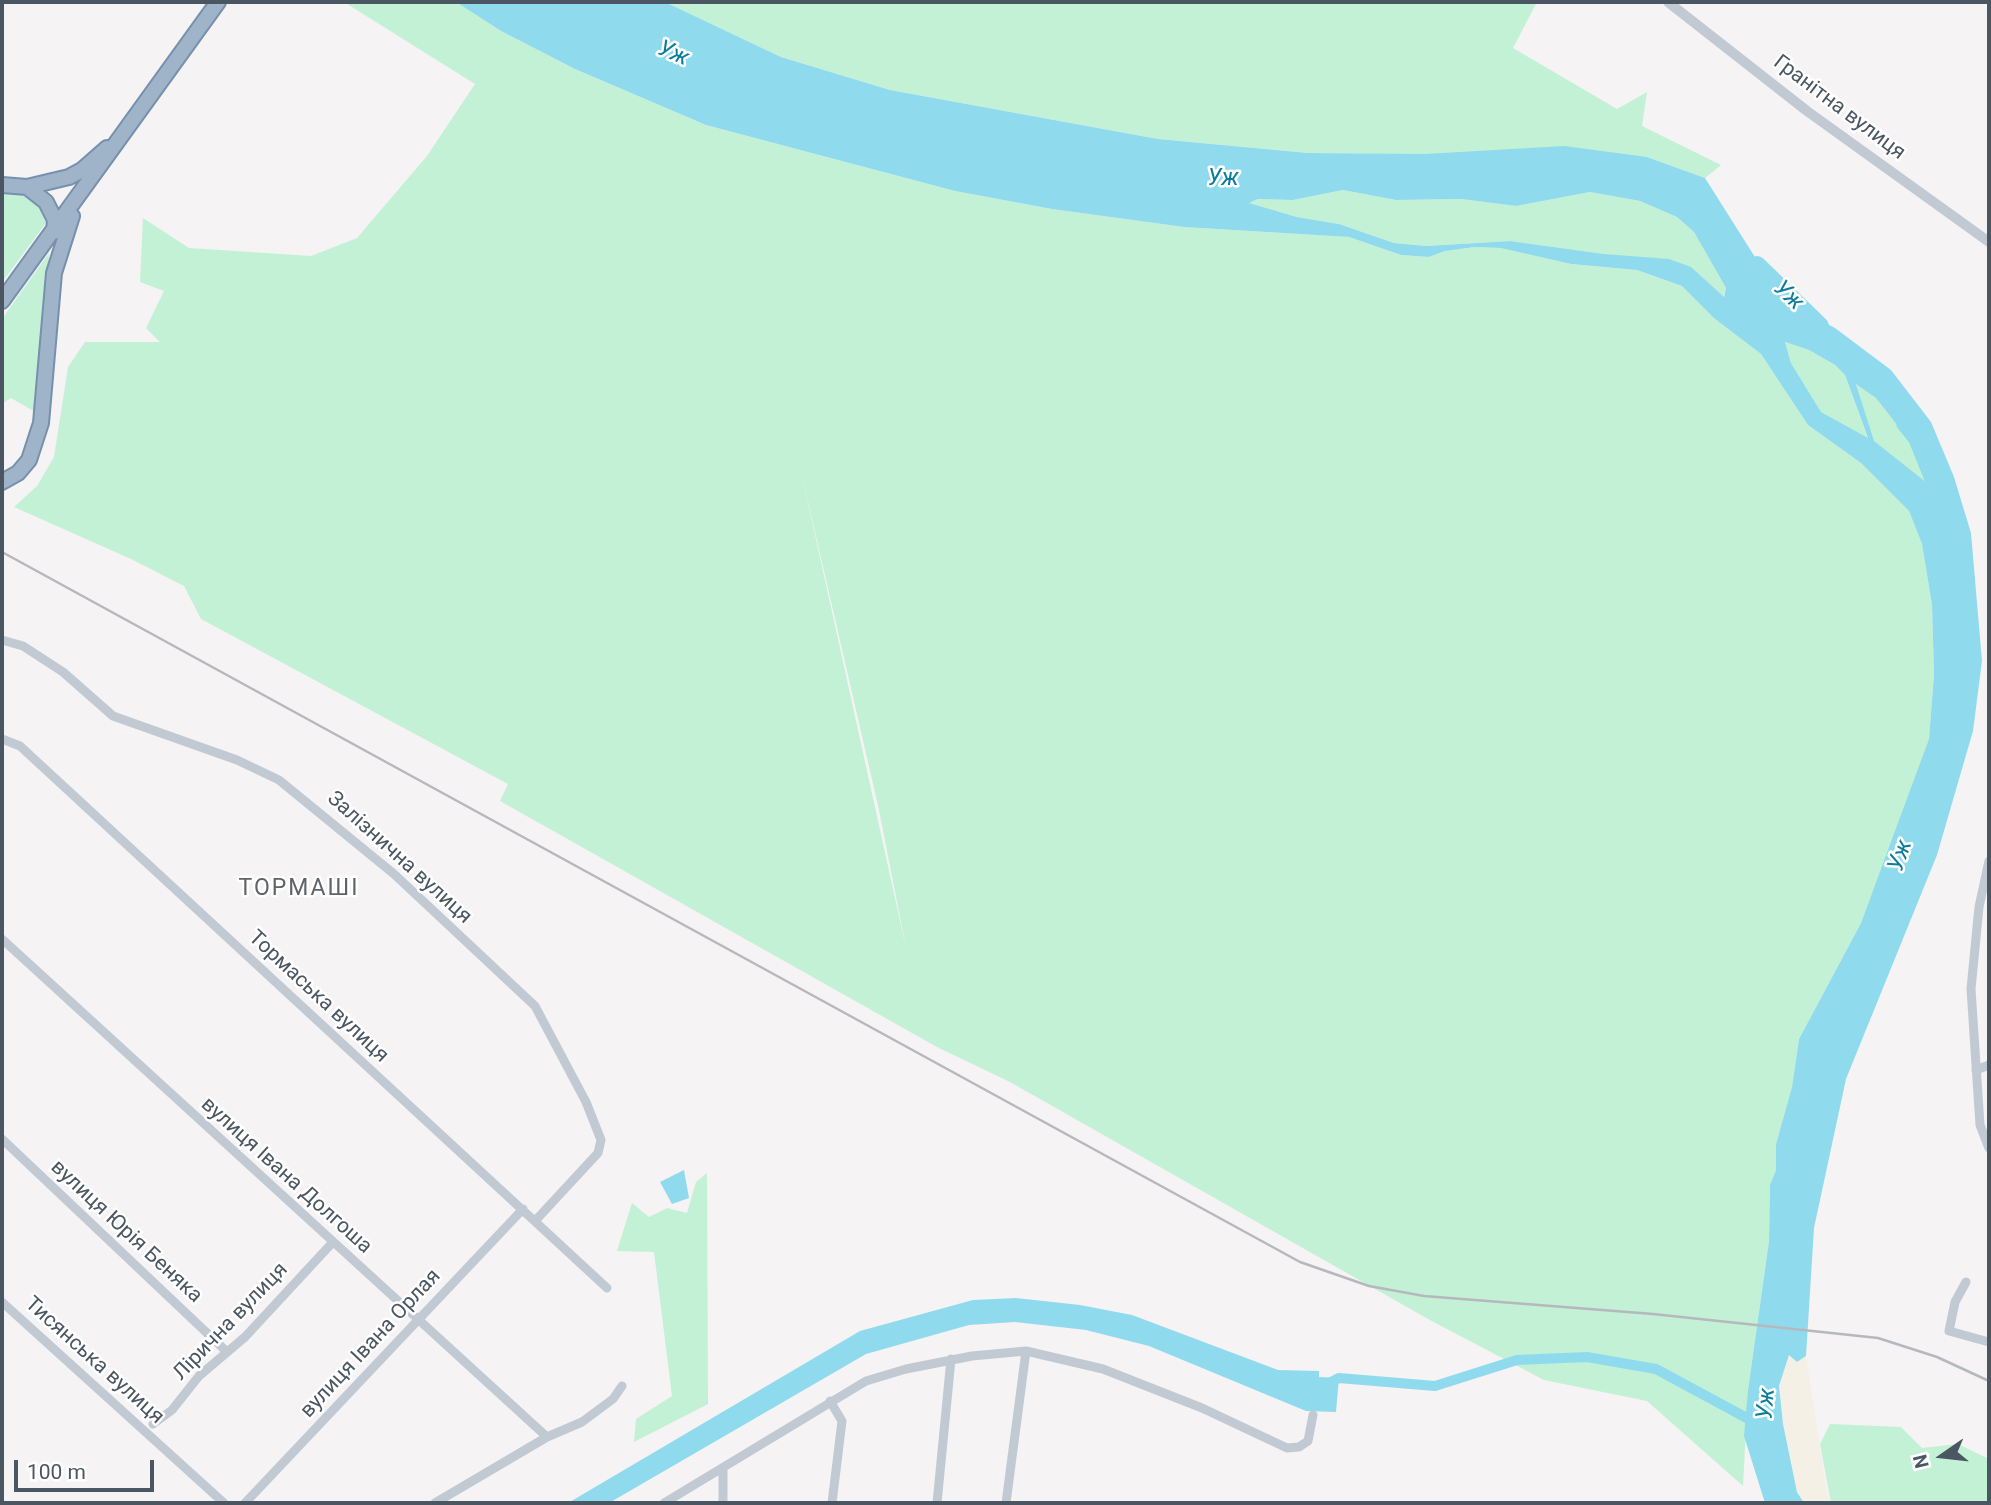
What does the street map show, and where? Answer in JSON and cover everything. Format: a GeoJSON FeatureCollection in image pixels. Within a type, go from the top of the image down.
{"type":"FeatureCollection","features":[{"type":"Feature","properties":{"kind":"highway"},"geometry":{"type":"LineString","coordinates":[[2,301],[218,2]]}},
{"type":"Feature","properties":{"kind":"highway"},"geometry":{"type":"LineString","coordinates":[[2,185],[27,187],[50,183],[82,170],[126,131]]}},
{"type":"Feature","properties":{"kind":"highway"},"geometry":{"type":"LineString","coordinates":[[27,187],[46,202],[55,220],[54,232]]}},
{"type":"Feature","properties":{"kind":"highway"},"geometry":{"type":"LineString","coordinates":[[2,482],[18,472],[29,460],[41,423],[54,273],[59,250],[80,195]]}},
{"type":"Feature","properties":{"kind":"street","name":"Гранітна вулиця"},"geometry":{"type":"LineString","coordinates":[[1668,2],[1807,111],[1989,242]]}},
{"type":"Feature","properties":{"kind":"street","name":"Залізнична вулиця"},"geometry":{"type":"LineString","coordinates":[[2,640],[17,643],[54,666],[113,716],[237,760],[279,780],[394,874],[535,1006],[596,1123],[601,1140],[598,1153],[535,1221]]}},
{"type":"Feature","properties":{"kind":"street","name":"Тормаська вулиця"},"geometry":{"type":"LineString","coordinates":[[2,739],[20,746],[607,1288]]}},
{"type":"Feature","properties":{"kind":"street"},"geometry":{"type":"LineString","coordinates":[[1989,862],[1979,907],[1971,989],[1980,1125],[1989,1148]]}},
{"type":"Feature","properties":{"kind":"street","name":"вулиця Івана Долгоша"},"geometry":{"type":"LineString","coordinates":[[2,939],[547,1437]]}},
{"type":"Feature","properties":{"kind":"street"},"geometry":{"type":"LineString","coordinates":[[1976,1070],[1989,1065]]}},
{"type":"Feature","properties":{"kind":"street","name":"вулиця Юрія Беняка"},"geometry":{"type":"LineString","coordinates":[[2,1139],[226,1351]]}},
{"type":"Feature","properties":{"kind":"street","name":"вулиця Івана Орлая"},"geometry":{"type":"LineString","coordinates":[[245,1503],[523,1209]]}},
{"type":"Feature","properties":{"kind":"street","name":"Лірична вулиця"},"geometry":{"type":"LineString","coordinates":[[153,1424],[172,1410],[199,1376],[245,1337],[333,1242]]}},
{"type":"Feature","properties":{"kind":"street"},"geometry":{"type":"LineString","coordinates":[[1966,1282],[1955,1302],[1949,1331],[1989,1342]]}},
{"type":"Feature","properties":{"kind":"street","name":"Тисянська вулиця"},"geometry":{"type":"LineString","coordinates":[[2,1302],[224,1503]]}},
{"type":"Feature","properties":{"kind":"street"},"geometry":{"type":"LineString","coordinates":[[1006,1503],[1026,1351]]}},
{"type":"Feature","properties":{"kind":"street"},"geometry":{"type":"LineString","coordinates":[[664,1503],[866,1381],[951,1359],[1026,1351],[1070,1360],[1123,1376],[1202,1408],[1287,1448],[1299,1447],[1308,1441],[1313,1415]]}},
{"type":"Feature","properties":{"kind":"street"},"geometry":{"type":"LineString","coordinates":[[937,1503],[951,1359]]}},
{"type":"Feature","properties":{"kind":"street"},"geometry":{"type":"LineString","coordinates":[[435,1503],[547,1437],[582,1422],[613,1399],[622,1386]]}},
{"type":"Feature","properties":{"kind":"street"},"geometry":{"type":"LineString","coordinates":[[830,1401],[842,1421],[832,1503]]}},
{"type":"Feature","properties":{"kind":"street"},"geometry":{"type":"LineString","coordinates":[[723,1469],[723,1503]]}},
{"type":"Feature","properties":{"kind":"green space"},"geometry":{"type":"Polygon","coordinates":[[[344,2],[456,2],[501,31],[575,69],[706,125],[955,191],[1052,209],[1184,227],[1349,237],[1401,255],[1429,257],[1445,251],[1475,247],[1502,248],[1571,264],[1637,270],[1682,286],[1715,319],[1761,354],[1808,425],[1861,463],[1909,511],[1922,544],[1932,605],[1934,674],[1929,739],[1861,923],[1799,1039],[1792,1087],[1776,1144],[1776,1170],[1770,1185],[1769,1241],[1748,1390],[1743,1486],[1647,1401],[1544,1380],[1428,1319],[1010,1082],[937,1047],[500,801],[508,784],[201,619],[184,586],[131,559],[14,507],[37,486],[54,457],[68,367],[85,342],[160,342],[146,328],[164,291],[140,282],[143,218],[189,248],[311,256],[357,238],[427,156],[475,84],[344,2]],[[801,471],[906,948],[879,810],[801,471]]]}},
{"type":"Feature","properties":{"kind":"green space"},"geometry":{"type":"Polygon","coordinates":[[[665,2],[1537,2],[1513,48],[1617,109],[1647,92],[1642,126],[1721,165],[1705,178],[1647,157],[1308,153],[1158,139],[890,90],[781,57],[665,2]]]}},
{"type":"Feature","properties":{"kind":"green space"},"geometry":{"type":"Polygon","coordinates":[[[1343,190],[1396,200],[1461,199],[1516,206],[1590,192],[1640,201],[1677,217],[1694,232],[1726,288],[1723,298],[1604,254],[1510,241],[1426,246],[1394,243],[1339,224],[1297,217],[1248,203],[1258,199],[1293,200],[1343,190]]]}},
{"type":"Feature","properties":{"kind":"green space"},"geometry":{"type":"Polygon","coordinates":[[[2,191],[20,193],[37,202],[46,223],[3,281],[2,191]]]}},
{"type":"Feature","properties":{"kind":"green space"},"geometry":{"type":"Polygon","coordinates":[[[49,253],[41,391],[37,413],[11,398],[2,404],[2,319],[49,253]]]}},
{"type":"Feature","properties":{"kind":"green space"},"geometry":{"type":"Polygon","coordinates":[[[1785,342],[1809,350],[1835,365],[1845,375],[1868,439],[1821,412],[1791,363],[1785,342]]]}},
{"type":"Feature","properties":{"kind":"green space"},"geometry":{"type":"Polygon","coordinates":[[[1856,383],[1876,398],[1897,425],[1920,442],[1943,486],[1941,495],[1873,441],[1856,383]]]}},
{"type":"Feature","properties":{"kind":"green space"},"geometry":{"type":"Polygon","coordinates":[[[707,1173],[708,1404],[634,1442],[636,1419],[672,1396],[654,1252],[617,1251],[632,1203],[649,1217],[667,1208],[687,1213],[696,1182],[707,1173]]]}},
{"type":"Feature","properties":{"kind":"green space"},"geometry":{"type":"Polygon","coordinates":[[[1830,1424],[1901,1427],[1922,1448],[1958,1444],[1989,1459],[1989,1503],[1831,1503],[1820,1444],[1830,1424]]]}},
{"type":"Feature","properties":{"kind":"sand"},"geometry":{"type":"Polygon","coordinates":[[[1789,1354],[1797,1362],[1806,1356],[1827,1493],[1831,1503],[1804,1503],[1797,1492],[1783,1424],[1779,1387],[1789,1354]]]}},
{"type":"Feature","properties":{"kind":"water"},"geometry":{"type":"Polygon","coordinates":[[[456,2],[665,2],[781,57],[890,90],[1158,139],[1308,153],[1425,154],[1564,146],[1647,157],[1705,178],[1760,265],[1794,306],[1835,328],[1891,370],[1931,422],[1954,477],[1971,533],[1982,661],[1973,731],[1937,855],[1846,1079],[1814,1228],[1806,1356],[1797,1362],[1789,1355],[1779,1386],[1783,1424],[1797,1492],[1804,1503],[1765,1503],[1744,1436],[1748,1390],[1769,1241],[1770,1185],[1776,1170],[1776,1144],[1792,1087],[1799,1039],[1861,923],[1929,739],[1934,674],[1932,605],[1922,544],[1909,511],[1861,463],[1808,425],[1761,354],[1715,319],[1682,286],[1637,270],[1571,264],[1501,248],[1475,247],[1445,251],[1429,257],[1401,255],[1349,237],[1184,227],[1052,209],[955,191],[706,125],[575,69],[501,31],[456,2]],[[1343,190],[1293,200],[1258,199],[1249,203],[1297,217],[1339,224],[1394,243],[1426,246],[1510,241],[1604,254],[1669,259],[1691,267],[1724,297],[1726,288],[1694,232],[1677,217],[1640,201],[1590,192],[1516,206],[1461,199],[1396,200],[1343,190]],[[1785,342],[1791,363],[1821,412],[1868,438],[1845,375],[1835,365],[1809,350],[1785,342]],[[1856,384],[1874,441],[1941,494],[1943,486],[1920,442],[1897,425],[1876,398],[1856,384]]]}},
{"type":"Feature","properties":{"kind":"water"},"geometry":{"type":"Polygon","coordinates":[[[684,1170],[689,1198],[672,1204],[660,1182],[684,1170]]]}},
{"type":"Feature","properties":{"kind":"water"},"geometry":{"type":"Polygon","coordinates":[[[1016,1298],[1080,1305],[1132,1315],[1278,1370],[1319,1371],[1319,1377],[1339,1378],[1336,1412],[1306,1411],[1149,1346],[1086,1330],[1015,1322],[969,1325],[866,1354],[609,1503],[568,1503],[860,1331],[973,1300],[1016,1298]]]}},
{"type":"Feature","properties":{"kind":"waterway","name":"Уж"},"geometry":{"type":"LineString","coordinates":[[1757,265],[1820,326]]}},
{"type":"Feature","properties":{"kind":"waterway","name":"Уж"},"geometry":{"type":"LineString","coordinates":[[1905,423],[1917,438],[1948,515]]}},
{"type":"Feature","properties":{"kind":"waterway"},"geometry":{"type":"LineString","coordinates":[[1329,1383],[1339,1378],[1435,1386],[1517,1360],[1587,1357],[1656,1369],[1756,1423]]}},
{"type":"Feature","properties":{"kind":"railway"},"geometry":{"type":"LineString","coordinates":[[2,552],[1300,1262],[1369,1286],[1424,1296],[1653,1314],[1878,1338],[1937,1357],[1989,1381]]}},
{"type":"Feature","properties":{"kind":"district","name":"ТОРМАШІ"},"geometry":{"type":"Point","coordinates":[299,889]}}]}
